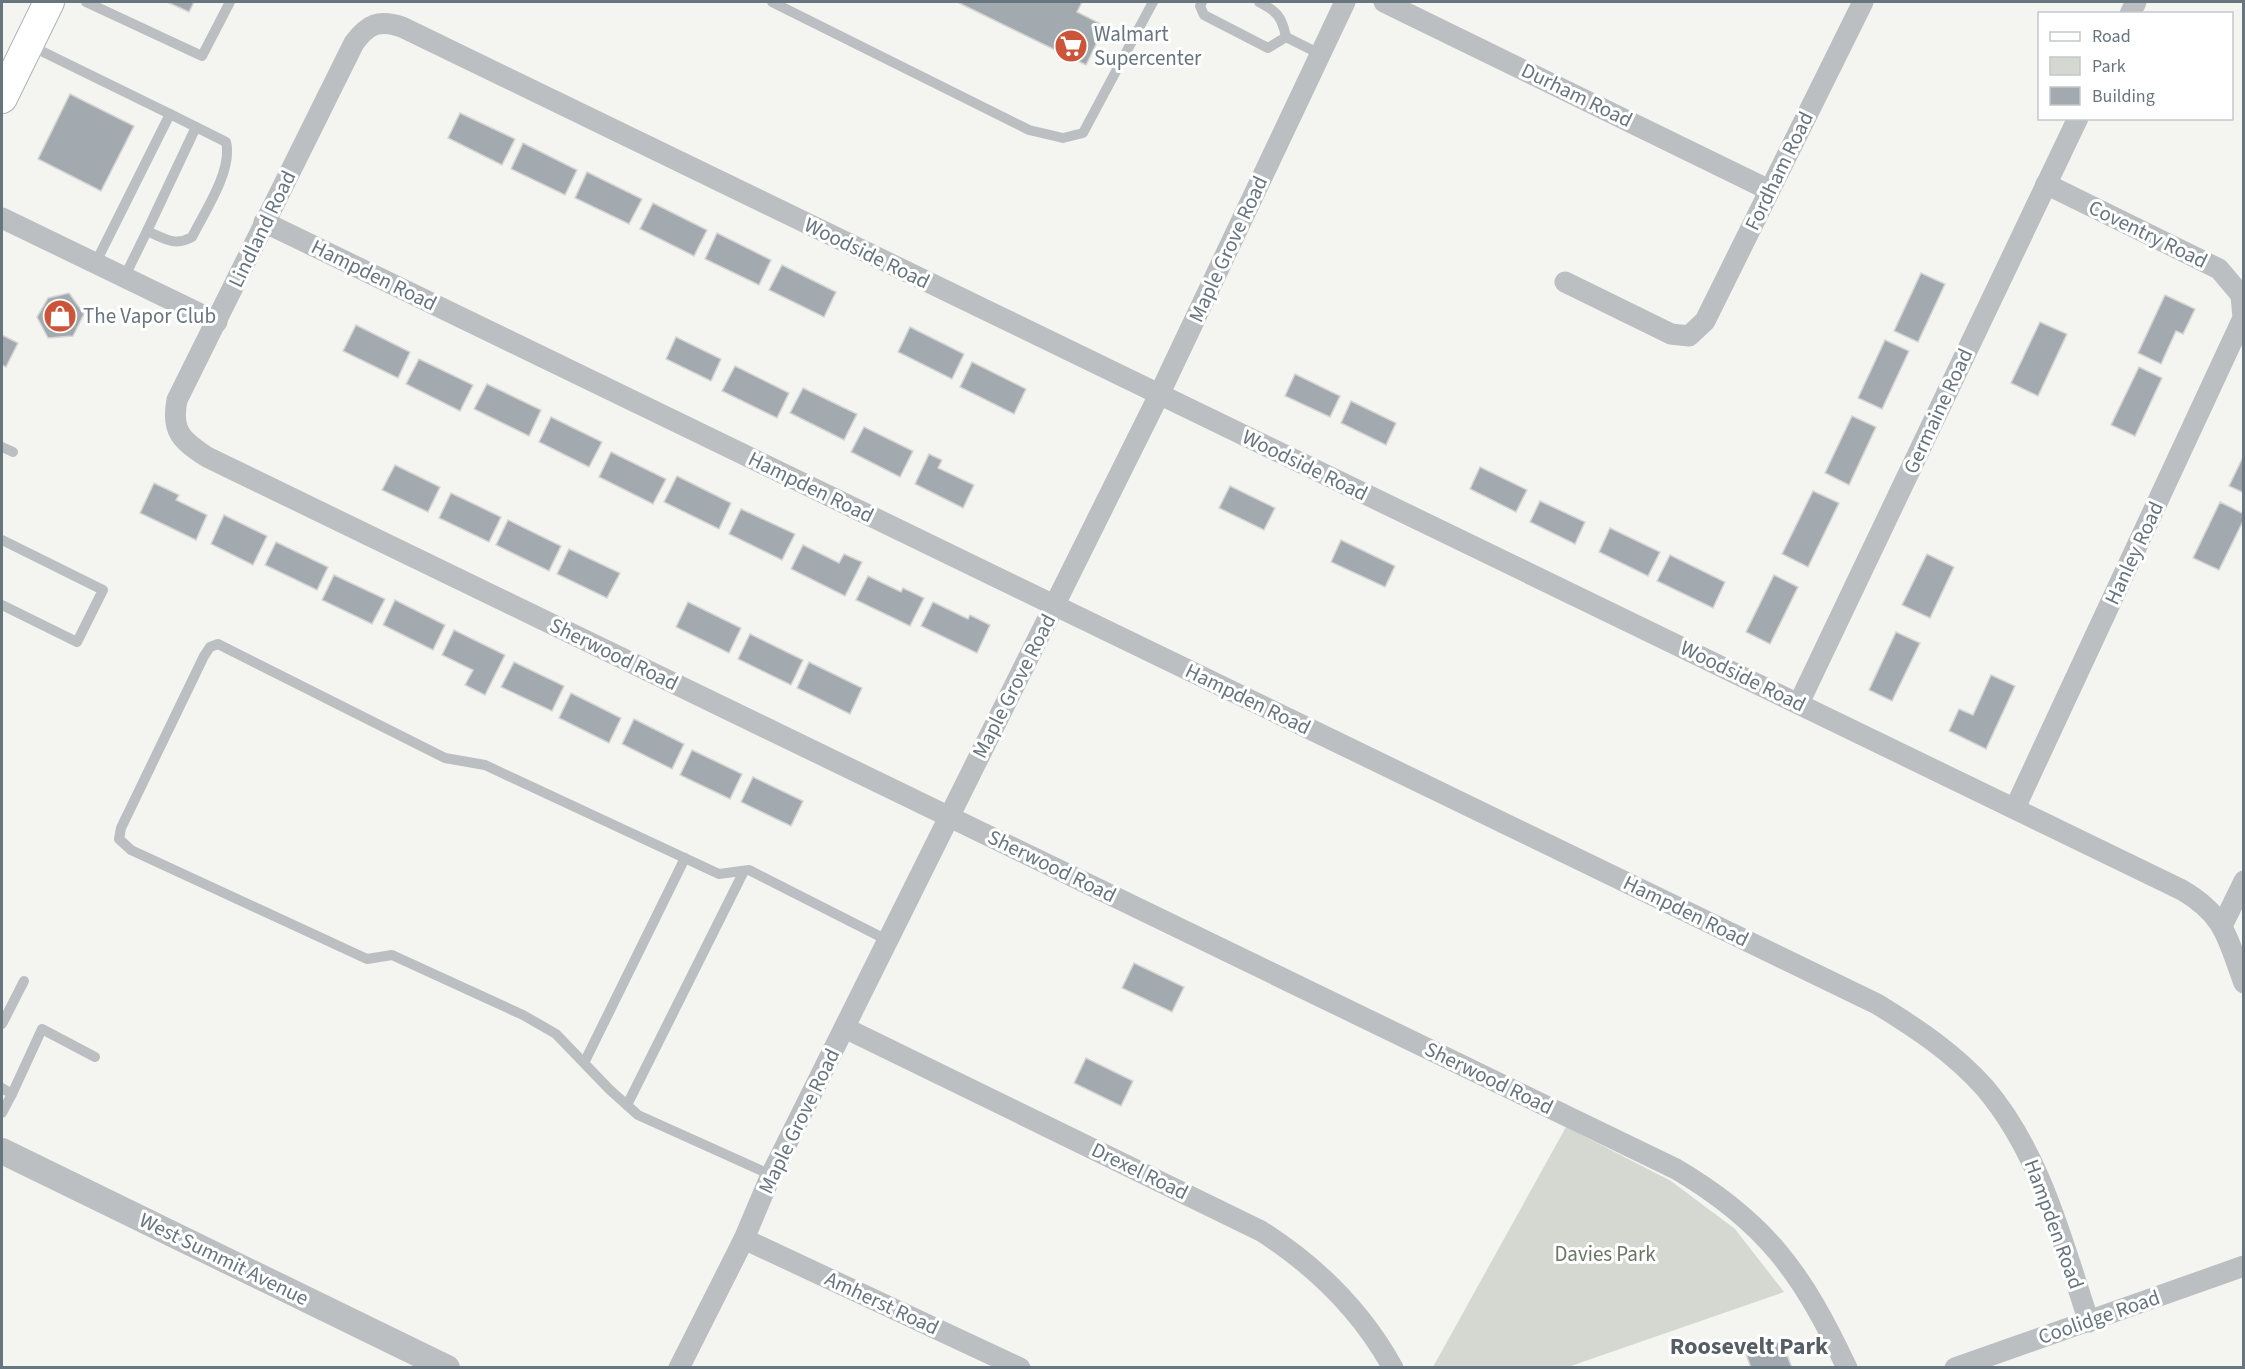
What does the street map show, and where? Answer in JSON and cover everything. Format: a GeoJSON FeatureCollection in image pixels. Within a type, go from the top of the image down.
{"type":"FeatureCollection","features":[{"type":"Feature","properties":{"kind":"main road"},"geometry":{"type":"LineString","coordinates":[[2,95],[49,2]]}},
{"type":"Feature","properties":{"kind":"street","name":"Maple Grove Road"},"geometry":{"type":"LineString","coordinates":[[679,1368],[744,1239],[771,1175],[1159,395],[1345,2]]}},
{"type":"Feature","properties":{"kind":"street","name":"Durham Road"},"geometry":{"type":"LineString","coordinates":[[1384,2],[1769,190]]}},
{"type":"Feature","properties":{"kind":"street","name":"Fordham Road"},"geometry":{"type":"LineString","coordinates":[[1565,282],[1671,334],[1689,336],[1706,321],[1863,2]]}},
{"type":"Feature","properties":{"kind":"street","name":"Lindland Road"},"geometry":{"type":"LineString","coordinates":[[188,444],[176,429],[173,418],[177,400],[354,43],[365,28],[377,22]]}},
{"type":"Feature","properties":{"kind":"street","name":"Woodside Road"},"geometry":{"type":"LineString","coordinates":[[377,22],[402,27],[2015,808],[2182,890],[2201,901],[2223,924]]}},
{"type":"Feature","properties":{"kind":"street","name":"Germaine Road"},"geometry":{"type":"LineString","coordinates":[[1800,703],[2078,120]]}},
{"type":"Feature","properties":{"kind":"street","name":"Coventry Road"},"geometry":{"type":"LineString","coordinates":[[2046,184],[2219,269],[2241,295]]}},
{"type":"Feature","properties":{"kind":"street"},"geometry":{"type":"LineString","coordinates":[[2,218],[217,322]]}},
{"type":"Feature","properties":{"kind":"street","name":"Hampden Road"},"geometry":{"type":"LineString","coordinates":[[264,222],[1877,1004],[1909,1023],[1940,1046],[1984,1087],[2024,1144],[2052,1210],[2089,1322]]}},
{"type":"Feature","properties":{"kind":"street","name":"Hanley Road"},"geometry":{"type":"LineString","coordinates":[[2015,808],[2243,318],[2241,295]]}},
{"type":"Feature","properties":{"kind":"street","name":"Sherwood Road"},"geometry":{"type":"LineString","coordinates":[[188,444],[207,457],[1607,1135],[1709,1188],[1740,1212],[1785,1257],[1822,1314],[1847,1368]]}},
{"type":"Feature","properties":{"kind":"street"},"geometry":{"type":"LineString","coordinates":[[2244,881],[2223,924],[2244,984]]}},
{"type":"Feature","properties":{"kind":"street","name":"Drexel Road"},"geometry":{"type":"LineString","coordinates":[[845,1028],[1269,1237],[1315,1269],[1338,1290],[1363,1321],[1393,1368]]}},
{"type":"Feature","properties":{"kind":"street","name":"West Summit Avenue"},"geometry":{"type":"LineString","coordinates":[[2,1151],[447,1368]]}},
{"type":"Feature","properties":{"kind":"street","name":"Amherst Road"},"geometry":{"type":"LineString","coordinates":[[744,1239],[1020,1368]]}},
{"type":"Feature","properties":{"kind":"street","name":"Coolidge Road"},"geometry":{"type":"LineString","coordinates":[[1955,1368],[2244,1266]]}},
{"type":"Feature","properties":{"kind":"lane"},"geometry":{"type":"LineString","coordinates":[[86,2],[202,56],[230,2]]}},
{"type":"Feature","properties":{"kind":"lane"},"geometry":{"type":"LineString","coordinates":[[772,2],[1029,130],[1063,138],[1083,133],[1153,2]]}},
{"type":"Feature","properties":{"kind":"lane"},"geometry":{"type":"LineString","coordinates":[[1202,2],[1201,11],[1214,21],[1269,48],[1286,37]]}},
{"type":"Feature","properties":{"kind":"lane"},"geometry":{"type":"LineString","coordinates":[[1259,2],[1276,10],[1282,17],[1286,37]]}},
{"type":"Feature","properties":{"kind":"lane"},"geometry":{"type":"LineString","coordinates":[[1286,37],[1320,54]]}},
{"type":"Feature","properties":{"kind":"lane"},"geometry":{"type":"LineString","coordinates":[[27,44],[226,142],[227,166],[192,237],[182,243],[171,242],[147,231]]}},
{"type":"Feature","properties":{"kind":"lane"},"geometry":{"type":"LineString","coordinates":[[96,262],[170,114]]}},
{"type":"Feature","properties":{"kind":"lane"},"geometry":{"type":"LineString","coordinates":[[124,276],[196,128]]}},
{"type":"Feature","properties":{"kind":"lane"},"geometry":{"type":"LineString","coordinates":[[2,447],[13,452]]}},
{"type":"Feature","properties":{"kind":"lane"},"geometry":{"type":"LineString","coordinates":[[2,540],[103,590],[77,642],[2,605]]}},
{"type":"Feature","properties":{"kind":"lane"},"geometry":{"type":"LineString","coordinates":[[771,1175],[638,1115],[610,1090],[585,1061],[556,1034],[523,1015],[392,955],[366,958],[131,850],[119,838],[121,828],[199,666],[210,647],[218,644],[445,758],[485,765],[719,874],[749,870],[889,941]]}},
{"type":"Feature","properties":{"kind":"lane"},"geometry":{"type":"LineString","coordinates":[[585,1061],[684,858]]}},
{"type":"Feature","properties":{"kind":"lane"},"geometry":{"type":"LineString","coordinates":[[627,1105],[744,871]]}},
{"type":"Feature","properties":{"kind":"lane"},"geometry":{"type":"LineString","coordinates":[[2,1024],[24,981]]}},
{"type":"Feature","properties":{"kind":"lane"},"geometry":{"type":"LineString","coordinates":[[2,1113],[42,1029],[95,1057]]}},
{"type":"Feature","properties":{"kind":"lane"},"geometry":{"type":"LineString","coordinates":[[2,1088],[12,1094]]}},
{"type":"Feature","properties":{"kind":"green space","name":"Davies Park"},"geometry":{"type":"Polygon","coordinates":[[[1566,1127],[1671,1181],[1735,1229],[1784,1292],[1568,1367],[1433,1367],[1566,1127]]]}},
{"type":"Feature","properties":{"kind":"building"},"geometry":{"type":"Polygon","coordinates":[[[167,2],[194,2],[189,12],[167,2]]]}},
{"type":"Feature","properties":{"kind":"building","name":"Walmart Supercenter"},"geometry":{"type":"Polygon","coordinates":[[[957,2],[1082,2],[1077,12],[1105,26],[1086,65],[957,2]]]}},
{"type":"Feature","properties":{"kind":"building"},"geometry":{"type":"Polygon","coordinates":[[[70,94],[134,126],[101,191],[38,159],[70,94]]]}},
{"type":"Feature","properties":{"kind":"building"},"geometry":{"type":"Polygon","coordinates":[[[460,113],[515,139],[502,165],[448,138],[460,113]]]}},
{"type":"Feature","properties":{"kind":"building"},"geometry":{"type":"Polygon","coordinates":[[[523,143],[577,170],[565,195],[511,169],[523,143]]]}},
{"type":"Feature","properties":{"kind":"building"},"geometry":{"type":"Polygon","coordinates":[[[587,172],[642,199],[629,224],[575,198],[587,172]]]}},
{"type":"Feature","properties":{"kind":"building"},"geometry":{"type":"Polygon","coordinates":[[[653,203],[707,230],[694,256],[640,229],[653,203]]]}},
{"type":"Feature","properties":{"kind":"building"},"geometry":{"type":"Polygon","coordinates":[[[717,233],[771,260],[759,285],[705,259],[717,233]]]}},
{"type":"Feature","properties":{"kind":"building"},"geometry":{"type":"Polygon","coordinates":[[[782,265],[836,292],[824,317],[769,290],[782,265]]]}},
{"type":"Feature","properties":{"kind":"building"},"geometry":{"type":"Polygon","coordinates":[[[1921,273],[1945,284],[1918,342],[1894,331],[1921,273]]]}},
{"type":"Feature","properties":{"kind":"building","name":"The Vapor Club"},"geometry":{"type":"Polygon","coordinates":[[[69,293],[84,314],[73,336],[48,338],[37,317],[48,298],[69,293]]]}},
{"type":"Feature","properties":{"kind":"building"},"geometry":{"type":"Polygon","coordinates":[[[2165,295],[2195,309],[2183,334],[2176,331],[2161,364],[2138,353],[2165,295]]]}},
{"type":"Feature","properties":{"kind":"building"},"geometry":{"type":"Polygon","coordinates":[[[2040,322],[2067,334],[2038,396],[2011,383],[2040,322]]]}},
{"type":"Feature","properties":{"kind":"building"},"geometry":{"type":"Polygon","coordinates":[[[356,325],[410,352],[398,378],[343,351],[356,325]]]}},
{"type":"Feature","properties":{"kind":"building"},"geometry":{"type":"Polygon","coordinates":[[[910,327],[964,354],[952,379],[898,352],[910,327]]]}},
{"type":"Feature","properties":{"kind":"building"},"geometry":{"type":"Polygon","coordinates":[[[2,335],[18,343],[6,367],[2,365],[2,335]]]}},
{"type":"Feature","properties":{"kind":"building"},"geometry":{"type":"Polygon","coordinates":[[[676,337],[721,359],[711,381],[666,359],[676,337]]]}},
{"type":"Feature","properties":{"kind":"building"},"geometry":{"type":"Polygon","coordinates":[[[1885,340],[1909,351],[1882,409],[1858,398],[1885,340]]]}},
{"type":"Feature","properties":{"kind":"building"},"geometry":{"type":"Polygon","coordinates":[[[419,359],[473,385],[460,411],[406,384],[419,359]]]}},
{"type":"Feature","properties":{"kind":"building"},"geometry":{"type":"Polygon","coordinates":[[[972,362],[1026,389],[1014,414],[960,387],[972,362]]]}},
{"type":"Feature","properties":{"kind":"building"},"geometry":{"type":"Polygon","coordinates":[[[735,366],[789,393],[777,418],[722,391],[735,366]]]}},
{"type":"Feature","properties":{"kind":"building"},"geometry":{"type":"Polygon","coordinates":[[[2139,367],[2162,378],[2135,436],[2111,425],[2139,367]]]}},
{"type":"Feature","properties":{"kind":"building"},"geometry":{"type":"Polygon","coordinates":[[[1295,374],[1340,396],[1330,417],[1285,396],[1295,374]]]}},
{"type":"Feature","properties":{"kind":"building"},"geometry":{"type":"Polygon","coordinates":[[[487,384],[541,410],[529,436],[474,409],[487,384]]]}},
{"type":"Feature","properties":{"kind":"building"},"geometry":{"type":"Polygon","coordinates":[[[803,388],[857,414],[844,440],[790,413],[803,388]]]}},
{"type":"Feature","properties":{"kind":"building"},"geometry":{"type":"Polygon","coordinates":[[[1351,401],[1396,423],[1386,445],[1341,423],[1351,401]]]}},
{"type":"Feature","properties":{"kind":"building"},"geometry":{"type":"Polygon","coordinates":[[[1852,416],[1876,427],[1849,485],[1825,473],[1852,416]]]}},
{"type":"Feature","properties":{"kind":"building"},"geometry":{"type":"Polygon","coordinates":[[[551,417],[602,442],[589,467],[539,442],[551,417]]]}},
{"type":"Feature","properties":{"kind":"building"},"geometry":{"type":"Polygon","coordinates":[[[864,427],[913,451],[900,477],[851,452],[864,427]]]}},
{"type":"Feature","properties":{"kind":"building"},"geometry":{"type":"Polygon","coordinates":[[[611,452],[666,479],[653,504],[599,477],[611,452]]]}},
{"type":"Feature","properties":{"kind":"building"},"geometry":{"type":"Polygon","coordinates":[[[929,454],[942,460],[938,468],[974,485],[963,508],[915,484],[929,454]]]}},
{"type":"Feature","properties":{"kind":"building"},"geometry":{"type":"Polygon","coordinates":[[[2244,455],[2244,493],[2229,486],[2244,455]]]}},
{"type":"Feature","properties":{"kind":"building"},"geometry":{"type":"Polygon","coordinates":[[[395,465],[440,487],[428,512],[382,490],[395,465]]]}},
{"type":"Feature","properties":{"kind":"building"},"geometry":{"type":"Polygon","coordinates":[[[1480,467],[1527,490],[1516,512],[1470,489],[1480,467]]]}},
{"type":"Feature","properties":{"kind":"building"},"geometry":{"type":"Polygon","coordinates":[[[677,476],[731,503],[719,529],[664,502],[677,476]]]}},
{"type":"Feature","properties":{"kind":"building"},"geometry":{"type":"Polygon","coordinates":[[[154,483],[179,495],[176,500],[207,515],[196,540],[140,513],[154,483]]]}},
{"type":"Feature","properties":{"kind":"building"},"geometry":{"type":"Polygon","coordinates":[[[1230,486],[1275,508],[1264,530],[1219,508],[1230,486]]]}},
{"type":"Feature","properties":{"kind":"building"},"geometry":{"type":"Polygon","coordinates":[[[1813,491],[1839,503],[1808,567],[1782,554],[1813,491]]]}},
{"type":"Feature","properties":{"kind":"building"},"geometry":{"type":"Polygon","coordinates":[[[451,493],[501,517],[489,542],[439,518],[451,493]]]}},
{"type":"Feature","properties":{"kind":"building"},"geometry":{"type":"Polygon","coordinates":[[[1540,501],[1585,522],[1575,544],[1530,522],[1540,501]]]}},
{"type":"Feature","properties":{"kind":"building"},"geometry":{"type":"Polygon","coordinates":[[[2220,502],[2244,514],[2244,519],[2219,570],[2193,558],[2220,502]]]}},
{"type":"Feature","properties":{"kind":"building"},"geometry":{"type":"Polygon","coordinates":[[[741,509],[795,534],[782,560],[729,534],[741,509]]]}},
{"type":"Feature","properties":{"kind":"building"},"geometry":{"type":"Polygon","coordinates":[[[224,515],[267,536],[253,565],[211,544],[224,515]]]}},
{"type":"Feature","properties":{"kind":"building"},"geometry":{"type":"Polygon","coordinates":[[[508,520],[561,546],[549,571],[496,545],[508,520]]]}},
{"type":"Feature","properties":{"kind":"building"},"geometry":{"type":"Polygon","coordinates":[[[1610,528],[1660,552],[1648,576],[1599,552],[1610,528]]]}},
{"type":"Feature","properties":{"kind":"building"},"geometry":{"type":"Polygon","coordinates":[[[1341,540],[1395,566],[1385,587],[1331,562],[1341,540]]]}},
{"type":"Feature","properties":{"kind":"building"},"geometry":{"type":"Polygon","coordinates":[[[276,542],[328,567],[317,590],[265,565],[276,542]]]}},
{"type":"Feature","properties":{"kind":"building"},"geometry":{"type":"Polygon","coordinates":[[[803,545],[839,563],[844,554],[862,562],[845,596],[791,569],[803,545]]]}},
{"type":"Feature","properties":{"kind":"building"},"geometry":{"type":"Polygon","coordinates":[[[569,549],[620,573],[607,598],[557,574],[569,549]]]}},
{"type":"Feature","properties":{"kind":"building"},"geometry":{"type":"Polygon","coordinates":[[[1927,554],[1954,567],[1930,618],[1902,605],[1927,554]]]}},
{"type":"Feature","properties":{"kind":"building"},"geometry":{"type":"Polygon","coordinates":[[[1670,555],[1725,582],[1713,608],[1657,581],[1670,555]]]}},
{"type":"Feature","properties":{"kind":"building"},"geometry":{"type":"Polygon","coordinates":[[[334,575],[385,599],[372,624],[322,600],[334,575]]]}},
{"type":"Feature","properties":{"kind":"building"},"geometry":{"type":"Polygon","coordinates":[[[1774,575],[1798,587],[1770,644],[1746,632],[1774,575]]]}},
{"type":"Feature","properties":{"kind":"building"},"geometry":{"type":"Polygon","coordinates":[[[868,576],[901,592],[903,588],[924,598],[910,626],[856,600],[868,576]]]}},
{"type":"Feature","properties":{"kind":"building"},"geometry":{"type":"Polygon","coordinates":[[[395,600],[445,625],[433,650],[383,625],[395,600]]]}},
{"type":"Feature","properties":{"kind":"building"},"geometry":{"type":"Polygon","coordinates":[[[688,602],[741,628],[729,653],[676,627],[688,602]]]}},
{"type":"Feature","properties":{"kind":"building"},"geometry":{"type":"Polygon","coordinates":[[[933,602],[968,619],[970,615],[990,625],[977,653],[921,626],[933,602]]]}},
{"type":"Feature","properties":{"kind":"building"},"geometry":{"type":"Polygon","coordinates":[[[454,630],[505,655],[485,695],[465,685],[473,670],[442,655],[454,630]]]}},
{"type":"Feature","properties":{"kind":"building"},"geometry":{"type":"Polygon","coordinates":[[[1896,632],[1920,643],[1892,701],[1869,690],[1896,632]]]}},
{"type":"Feature","properties":{"kind":"building"},"geometry":{"type":"Polygon","coordinates":[[[750,634],[803,660],[791,685],[738,659],[750,634]]]}},
{"type":"Feature","properties":{"kind":"building"},"geometry":{"type":"Polygon","coordinates":[[[514,662],[564,686],[552,711],[501,687],[514,662]]]}},
{"type":"Feature","properties":{"kind":"building"},"geometry":{"type":"Polygon","coordinates":[[[809,662],[862,688],[850,714],[797,688],[809,662]]]}},
{"type":"Feature","properties":{"kind":"building"},"geometry":{"type":"Polygon","coordinates":[[[1991,675],[2015,686],[1986,749],[1949,731],[1959,709],[1973,715],[1991,675]]]}},
{"type":"Feature","properties":{"kind":"building"},"geometry":{"type":"Polygon","coordinates":[[[571,693],[621,718],[609,743],[559,718],[571,693]]]}},
{"type":"Feature","properties":{"kind":"building"},"geometry":{"type":"Polygon","coordinates":[[[634,719],[684,744],[672,769],[622,744],[634,719]]]}},
{"type":"Feature","properties":{"kind":"building"},"geometry":{"type":"Polygon","coordinates":[[[692,750],[742,774],[730,799],[680,775],[692,750]]]}},
{"type":"Feature","properties":{"kind":"building"},"geometry":{"type":"Polygon","coordinates":[[[753,777],[803,801],[791,826],[741,802],[753,777]]]}},
{"type":"Feature","properties":{"kind":"building"},"geometry":{"type":"Polygon","coordinates":[[[1134,963],[1184,987],[1172,1012],[1122,988],[1134,963]]]}},
{"type":"Feature","properties":{"kind":"building"},"geometry":{"type":"Polygon","coordinates":[[[1086,1058],[1133,1081],[1121,1106],[1074,1083],[1086,1058]]]}},
{"type":"Feature","properties":{"kind":"building"},"geometry":{"type":"Polygon","coordinates":[[[1782,1341],[1792,1368],[1751,1368],[1746,1354],[1782,1341]]]}},
{"type":"Feature","properties":{"kind":"place","name":"Walmart Supercenter"},"geometry":{"type":"Point","coordinates":[1071,46]}},
{"type":"Feature","properties":{"kind":"place","name":"The Vapor Club"},"geometry":{"type":"Point","coordinates":[60,316]}},
{"type":"Feature","properties":{"kind":"district","name":"Roosevelt Park"},"geometry":{"type":"Point","coordinates":[1749,1346]}}]}
